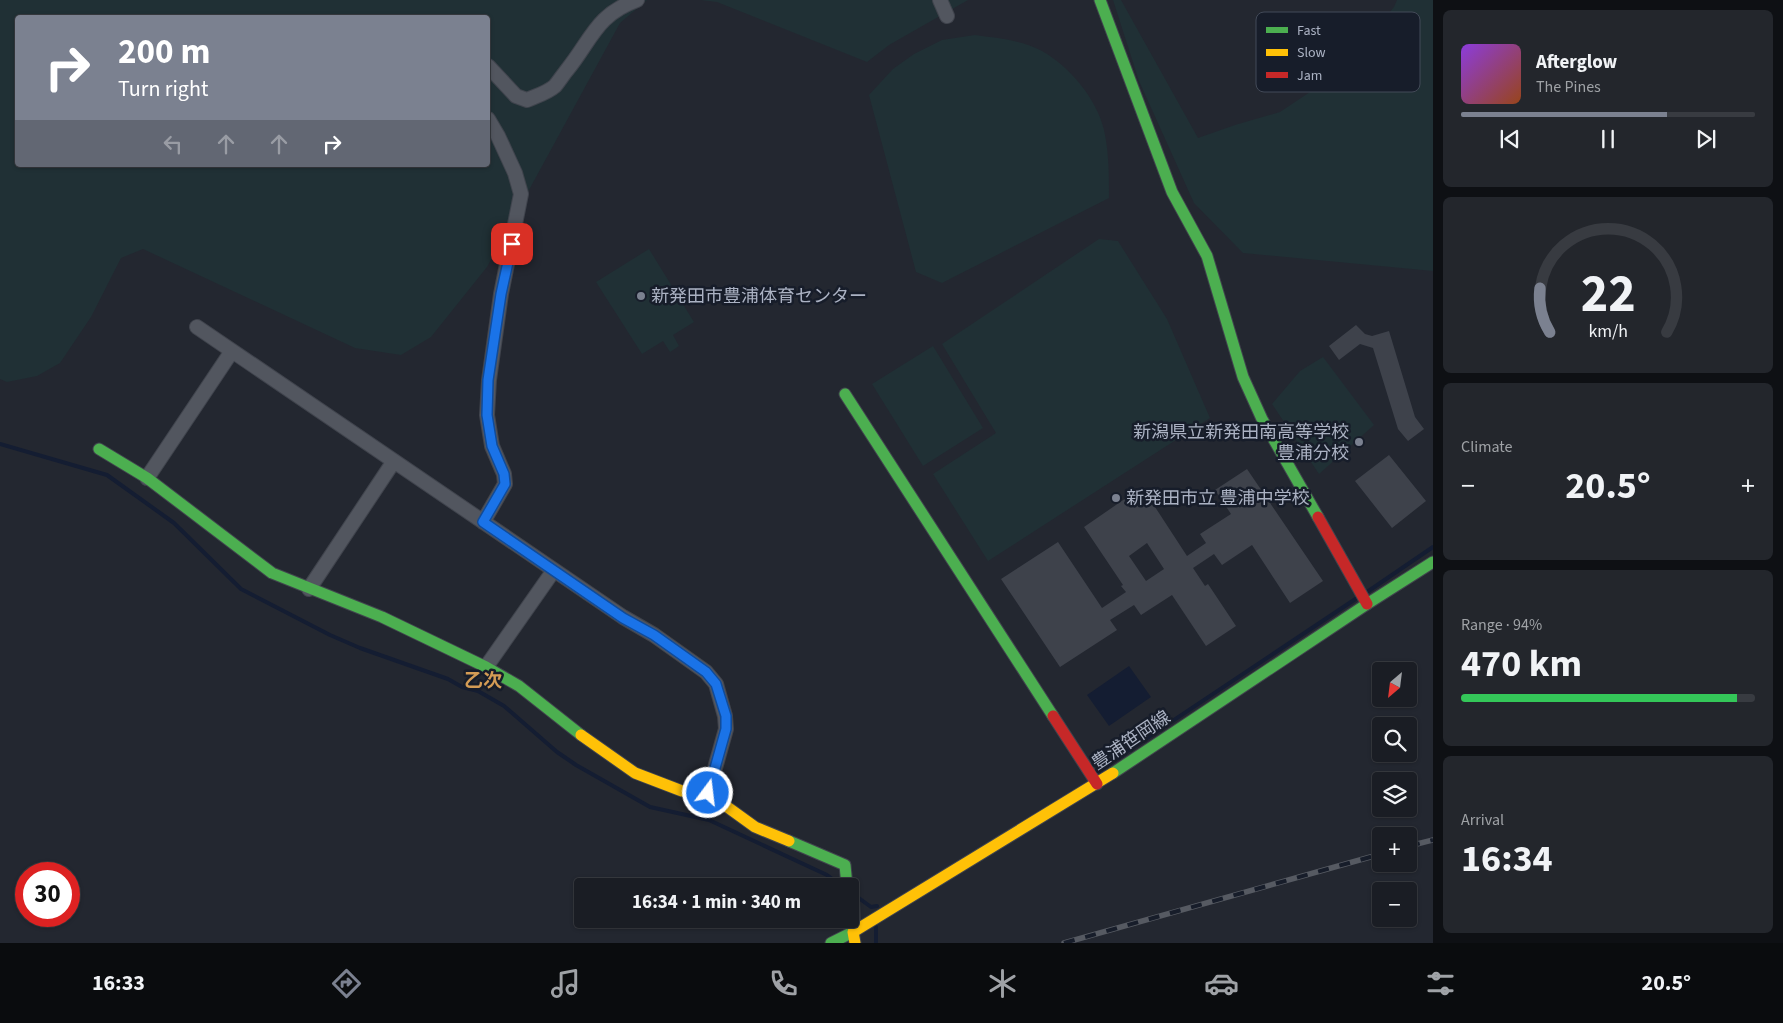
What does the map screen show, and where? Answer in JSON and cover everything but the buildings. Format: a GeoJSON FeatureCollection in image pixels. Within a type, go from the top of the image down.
{"type":"FeatureCollection","features":[{"type":"Feature","properties":{"kind":"street"},"geometry":{"type":"LineString","coordinates":[[490,68],[516,96],[527,100],[542,94],[555,85],[602,20],[621,6],[637,0]]}},
{"type":"Feature","properties":{"kind":"street"},"geometry":{"type":"LineString","coordinates":[[940,0],[947,16]]}},
{"type":"Feature","properties":{"kind":"street"},"geometry":{"type":"LineString","coordinates":[[1100,0],[1172,192],[1207,256],[1243,377],[1262,419],[1367,604]]}},
{"type":"Feature","properties":{"kind":"street"},"geometry":{"type":"LineString","coordinates":[[483,522],[505,484],[504,474],[492,446],[487,415],[488,380],[501,294],[521,194],[515,173],[490,122]]}},
{"type":"Feature","properties":{"kind":"street"},"geometry":{"type":"LineString","coordinates":[[197,326],[706,672],[716,684],[726,716],[726,729],[708,793]]}},
{"type":"Feature","properties":{"kind":"street"},"geometry":{"type":"LineString","coordinates":[[148,478],[232,351]]}},
{"type":"Feature","properties":{"kind":"street"},"geometry":{"type":"LineString","coordinates":[[845,394],[1096,784]]}},
{"type":"Feature","properties":{"kind":"street"},"geometry":{"type":"LineString","coordinates":[[99,449],[148,478],[272,573],[382,617],[486,667],[519,686],[592,744],[635,773],[682,791],[708,793],[756,827],[845,865],[846,878]]}},
{"type":"Feature","properties":{"kind":"street"},"geometry":{"type":"LineString","coordinates":[[309,589],[394,461]]}},
{"type":"Feature","properties":{"kind":"street","name":"豊浦笹岡線"},"geometry":{"type":"LineString","coordinates":[[831,943],[854,937],[1096,784],[1433,562]]}},
{"type":"Feature","properties":{"kind":"street"},"geometry":{"type":"LineString","coordinates":[[486,667],[554,570]]}},
{"type":"Feature","properties":{"kind":"shaded area"},"geometry":{"type":"Polygon","coordinates":[[[0,0],[647,0],[620,23],[487,267],[431,337],[401,355],[355,348],[143,249],[121,258],[91,317],[60,363],[37,376],[7,382],[0,379],[0,0]]]}},
{"type":"Feature","properties":{"kind":"shaded area"},"geometry":{"type":"Polygon","coordinates":[[[701,0],[968,0],[889,45],[867,62],[717,2],[701,0]]]}},
{"type":"Feature","properties":{"kind":"shaded area"},"geometry":{"type":"Polygon","coordinates":[[[1113,0],[1121,0],[1198,138],[1280,112],[1310,92],[1420,92],[1420,12],[1390,12],[1397,0],[1433,0],[1433,271],[1243,253],[1194,203],[1139,81],[1113,0]]]}},
{"type":"Feature","properties":{"kind":"shaded area"},"geometry":{"type":"Polygon","coordinates":[[[975,35],[1009,40],[1034,47],[1052,57],[1072,74],[1095,107],[1104,130],[1108,155],[1109,198],[942,283],[916,272],[869,95],[893,69],[914,54],[942,40],[975,35]]]}},
{"type":"Feature","properties":{"kind":"shaded area"},"geometry":{"type":"Polygon","coordinates":[[[1099,239],[1118,241],[1167,319],[1210,418],[988,561],[933,474],[996,433],[942,344],[1099,239]]]}},
{"type":"Feature","properties":{"kind":"shaded area","name":"新発田市豊浦体育センター"},"geometry":{"type":"Polygon","coordinates":[[[649,249],[694,322],[673,335],[679,346],[670,352],[663,341],[642,354],[596,282],[649,249]]]}},
{"type":"Feature","properties":{"kind":"shaded area"},"geometry":{"type":"Polygon","coordinates":[[[933,346],[983,428],[923,466],[872,384],[933,346]]]}},
{"type":"Feature","properties":{"kind":"shaded area"},"geometry":{"type":"Polygon","coordinates":[[[1323,357],[1374,425],[1319,474],[1272,404],[1300,371],[1323,357]]]}},
{"type":"Feature","properties":{"kind":"water"},"geometry":{"type":"Polygon","coordinates":[[[1129,666],[1151,697],[1109,726],[1087,695],[1129,666]]]}},
{"type":"Feature","properties":{"kind":"waterway"},"geometry":{"type":"LineString","coordinates":[[0,444],[107,475],[174,523],[241,589],[330,635],[360,648],[448,679],[462,687],[478,691],[504,706],[557,752],[576,765],[650,807],[709,820],[831,878]]}},
{"type":"Feature","properties":{"kind":"waterway"},"geometry":{"type":"LineString","coordinates":[[1367,592],[1433,547]]}},
{"type":"Feature","properties":{"kind":"waterway"},"geometry":{"type":"LineString","coordinates":[[1096,772],[1357,598]]}},
{"type":"Feature","properties":{"kind":"waterway"},"geometry":{"type":"LineString","coordinates":[[859,898],[871,907],[877,906]]}},
{"type":"Feature","properties":{"kind":"waterway"},"geometry":{"type":"LineString","coordinates":[[876,927],[876,943]]}},
{"type":"Feature","properties":{"kind":"railway"},"geometry":{"type":"LineString","coordinates":[[1417,844],[1433,840]]}},
{"type":"Feature","properties":{"kind":"railway"},"geometry":{"type":"LineString","coordinates":[[1064,943],[1372,857]]}},
{"type":"Feature","properties":{"kind":"traffic: fast"},"geometry":{"type":"LineString","coordinates":[[1100,0],[1172,192],[1207,256],[1243,377],[1262,419],[1318,517]]}},
{"type":"Feature","properties":{"kind":"traffic: fast"},"geometry":{"type":"LineString","coordinates":[[845,394],[1053,716]]}},
{"type":"Feature","properties":{"kind":"traffic: fast"},"geometry":{"type":"LineString","coordinates":[[99,449],[147,478],[272,573],[382,617],[486,667],[519,686],[581,735]]}},
{"type":"Feature","properties":{"kind":"traffic: fast"},"geometry":{"type":"LineString","coordinates":[[1113,773],[1433,562]]}},
{"type":"Feature","properties":{"kind":"traffic: fast"},"geometry":{"type":"LineString","coordinates":[[789,841],[845,865],[846,878]]}},
{"type":"Feature","properties":{"kind":"traffic: fast"},"geometry":{"type":"LineString","coordinates":[[831,943],[853,932]]}},
{"type":"Feature","properties":{"kind":"traffic: slow"},"geometry":{"type":"LineString","coordinates":[[581,735],[635,773],[682,791],[708,793],[755,827],[789,841]]}},
{"type":"Feature","properties":{"kind":"traffic: slow"},"geometry":{"type":"LineString","coordinates":[[855,943],[853,932],[1113,773]]}},
{"type":"Feature","properties":{"kind":"traffic: jam"},"geometry":{"type":"LineString","coordinates":[[1318,517],[1367,604]]}},
{"type":"Feature","properties":{"kind":"traffic: jam"},"geometry":{"type":"LineString","coordinates":[[1053,716],[1097,784]]}},
{"type":"Feature","properties":{"kind":"place","name":"新発田市豊浦体育センター"},"geometry":{"type":"Point","coordinates":[641,296]}},
{"type":"Feature","properties":{"kind":"place","name":"新潟県立新発田南高等学校 豊浦分校"},"geometry":{"type":"Point","coordinates":[1359,442]}},
{"type":"Feature","properties":{"kind":"place","name":"新発田市立 豊浦中学校"},"geometry":{"type":"Point","coordinates":[1116,498]}},
{"type":"Feature","properties":{"kind":"district","name":"乙次"},"geometry":{"type":"Point","coordinates":[483,680]}},
{"type":"Feature","properties":{"kind":"route"},"geometry":{"type":"LineString","coordinates":[[512,244],[501,294],[488,380],[487,415],[492,446],[504,474],[505,484],[483,522],[623,618],[654,635],[706,672],[716,684],[726,716],[726,729],[708,793]]}}]}
